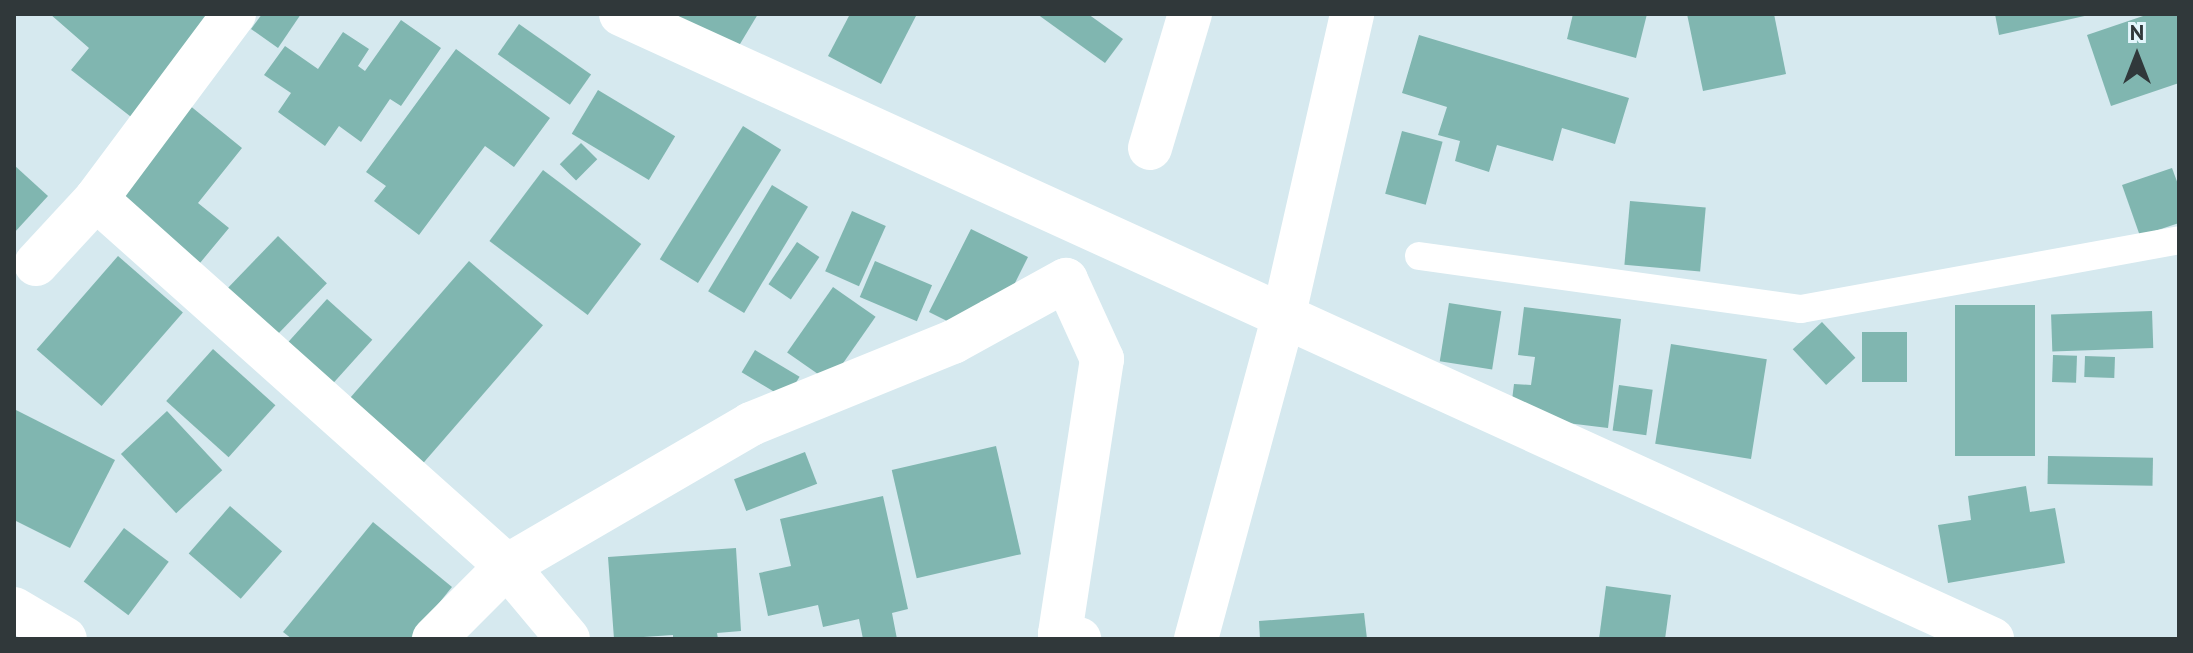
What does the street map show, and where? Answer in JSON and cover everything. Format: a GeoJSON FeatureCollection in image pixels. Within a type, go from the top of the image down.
{"type":"FeatureCollection","features":[{"type":"Feature","properties":{"kind":"street"},"geometry":{"type":"LineString","coordinates":[[36,264],[96,199],[234,14]]}},
{"type":"Feature","properties":{"kind":"street"},"geometry":{"type":"LineString","coordinates":[[621,14],[1992,639]]}},
{"type":"Feature","properties":{"kind":"street"},"geometry":{"type":"LineString","coordinates":[[1150,148],[1190,14]]}},
{"type":"Feature","properties":{"kind":"street"},"geometry":{"type":"LineString","coordinates":[[1196,639],[1284,314],[1352,14]]}},
{"type":"Feature","properties":{"kind":"street"},"geometry":{"type":"LineString","coordinates":[[96,199],[507,566],[568,639]]}},
{"type":"Feature","properties":{"kind":"street"},"geometry":{"type":"LineString","coordinates":[[434,639],[507,566],[751,424],[953,342],[1066,280],[1102,359],[1059,637]]}},
{"type":"Feature","properties":{"kind":"street"},"geometry":{"type":"LineString","coordinates":[[14,609],[65,639]]}},
{"type":"Feature","properties":{"kind":"lane"},"geometry":{"type":"LineString","coordinates":[[1419,256],[1801,309],[2179,240]]}},
{"type":"Feature","properties":{"kind":"building"},"geometry":{"type":"Polygon","coordinates":[[[50,14],[219,14],[135,120],[71,70],[89,48],[50,14]]]}},
{"type":"Feature","properties":{"kind":"building"},"geometry":{"type":"Polygon","coordinates":[[[262,14],[301,14],[278,48],[251,29],[262,14]]]}},
{"type":"Feature","properties":{"kind":"building"},"geometry":{"type":"Polygon","coordinates":[[[673,14],[758,14],[734,54],[673,14]]]}},
{"type":"Feature","properties":{"kind":"building"},"geometry":{"type":"Polygon","coordinates":[[[850,14],[917,14],[881,84],[828,56],[850,14]]]}},
{"type":"Feature","properties":{"kind":"building"},"geometry":{"type":"Polygon","coordinates":[[[1037,14],[1088,14],[1123,39],[1105,63],[1037,14]]]}},
{"type":"Feature","properties":{"kind":"building"},"geometry":{"type":"Polygon","coordinates":[[[1573,14],[1647,14],[1636,58],[1567,39],[1573,14]]]}},
{"type":"Feature","properties":{"kind":"building"},"geometry":{"type":"Polygon","coordinates":[[[1687,14],[1774,14],[1786,74],[1703,91],[1687,14]]]}},
{"type":"Feature","properties":{"kind":"building"},"geometry":{"type":"Polygon","coordinates":[[[1995,14],[2089,14],[2089,15],[1999,35],[1995,14]]]}},
{"type":"Feature","properties":{"kind":"building"},"geometry":{"type":"Polygon","coordinates":[[[2149,14],[2179,14],[2179,83],[2111,106],[2087,35],[2149,14]]]}},
{"type":"Feature","properties":{"kind":"building"},"geometry":{"type":"Polygon","coordinates":[[[401,20],[441,48],[401,106],[390,99],[361,142],[339,126],[325,146],[278,112],[291,93],[264,75],[285,46],[318,69],[343,32],[369,49],[358,66],[365,71],[401,20]]]}},
{"type":"Feature","properties":{"kind":"building"},"geometry":{"type":"Polygon","coordinates":[[[519,24],[591,74],[570,105],[498,54],[519,24]]]}},
{"type":"Feature","properties":{"kind":"building"},"geometry":{"type":"Polygon","coordinates":[[[1419,35],[1629,98],[1615,144],[1562,128],[1553,161],[1497,145],[1489,172],[1455,161],[1460,141],[1438,135],[1447,107],[1402,93],[1419,35]]]}},
{"type":"Feature","properties":{"kind":"building"},"geometry":{"type":"Polygon","coordinates":[[[456,49],[550,118],[514,167],[485,146],[419,235],[374,201],[386,186],[366,172],[456,49]]]}},
{"type":"Feature","properties":{"kind":"building"},"geometry":{"type":"Polygon","coordinates":[[[598,90],[675,136],[649,180],[572,134],[598,90]]]}},
{"type":"Feature","properties":{"kind":"building"},"geometry":{"type":"Polygon","coordinates":[[[183,100],[242,148],[198,203],[229,228],[195,269],[105,197],[183,100]]]}},
{"type":"Feature","properties":{"kind":"building"},"geometry":{"type":"Polygon","coordinates":[[[743,126],[781,150],[698,283],[660,259],[743,126]]]}},
{"type":"Feature","properties":{"kind":"building"},"geometry":{"type":"Polygon","coordinates":[[[1402,131],[1443,142],[1426,205],[1385,194],[1402,131]]]}},
{"type":"Feature","properties":{"kind":"building"},"geometry":{"type":"Polygon","coordinates":[[[581,143],[597,159],[576,180],[560,164],[581,143]]]}},
{"type":"Feature","properties":{"kind":"building"},"geometry":{"type":"Polygon","coordinates":[[[14,165],[48,196],[14,233],[14,165]]]}},
{"type":"Feature","properties":{"kind":"building"},"geometry":{"type":"Polygon","coordinates":[[[2172,168],[2179,187],[2179,223],[2140,236],[2122,185],[2172,168]]]}},
{"type":"Feature","properties":{"kind":"building"},"geometry":{"type":"Polygon","coordinates":[[[543,170],[641,244],[588,315],[489,241],[543,170]]]}},
{"type":"Feature","properties":{"kind":"building"},"geometry":{"type":"Polygon","coordinates":[[[772,185],[808,207],[744,313],[708,291],[772,185]]]}},
{"type":"Feature","properties":{"kind":"building"},"geometry":{"type":"Polygon","coordinates":[[[1630,201],[1706,208],[1700,271],[1624,265],[1630,201]]]}},
{"type":"Feature","properties":{"kind":"building"},"geometry":{"type":"Polygon","coordinates":[[[852,211],[886,226],[859,286],[825,271],[852,211]]]}},
{"type":"Feature","properties":{"kind":"building"},"geometry":{"type":"Polygon","coordinates":[[[971,229],[1028,257],[1001,311],[981,301],[967,331],[929,312],[971,229]]]}},
{"type":"Feature","properties":{"kind":"building"},"geometry":{"type":"Polygon","coordinates":[[[278,236],[327,283],[275,337],[226,290],[278,236]]]}},
{"type":"Feature","properties":{"kind":"building"},"geometry":{"type":"Polygon","coordinates":[[[797,242],[819,257],[791,299],[768,284],[797,242]]]}},
{"type":"Feature","properties":{"kind":"building"},"geometry":{"type":"Polygon","coordinates":[[[118,256],[183,312],[102,406],[37,350],[118,256]]]}},
{"type":"Feature","properties":{"kind":"building"},"geometry":{"type":"Polygon","coordinates":[[[469,261],[543,325],[419,468],[345,404],[469,261]]]}},
{"type":"Feature","properties":{"kind":"building"},"geometry":{"type":"Polygon","coordinates":[[[875,261],[932,285],[917,321],[860,297],[875,261]]]}},
{"type":"Feature","properties":{"kind":"building"},"geometry":{"type":"Polygon","coordinates":[[[833,287],[876,317],[830,382],[787,353],[833,287]]]}},
{"type":"Feature","properties":{"kind":"building"},"geometry":{"type":"Polygon","coordinates":[[[327,299],[372,340],[325,392],[280,351],[327,299]]]}},
{"type":"Feature","properties":{"kind":"building"},"geometry":{"type":"Polygon","coordinates":[[[1449,303],[1501,311],[1492,370],[1440,361],[1449,303]]]}},
{"type":"Feature","properties":{"kind":"building"},"geometry":{"type":"Polygon","coordinates":[[[1955,305],[2035,305],[2035,456],[1955,456],[1955,305]]]}},
{"type":"Feature","properties":{"kind":"building"},"geometry":{"type":"Polygon","coordinates":[[[1524,307],[1621,319],[1608,428],[1510,416],[1514,384],[1531,385],[1535,357],[1518,355],[1524,307]]]}},
{"type":"Feature","properties":{"kind":"building"},"geometry":{"type":"Polygon","coordinates":[[[2152,311],[2153,348],[2052,352],[2051,315],[2152,311]]]}},
{"type":"Feature","properties":{"kind":"building"},"geometry":{"type":"Polygon","coordinates":[[[1822,322],[1855,358],[1826,385],[1793,349],[1822,322]]]}},
{"type":"Feature","properties":{"kind":"building"},"geometry":{"type":"Polygon","coordinates":[[[1862,332],[1907,332],[1907,382],[1862,382],[1862,332]]]}},
{"type":"Feature","properties":{"kind":"building"},"geometry":{"type":"Polygon","coordinates":[[[1671,344],[1767,359],[1751,459],[1655,444],[1671,344]]]}},
{"type":"Feature","properties":{"kind":"building"},"geometry":{"type":"Polygon","coordinates":[[[213,349],[275,405],[229,457],[166,401],[213,349]]]}},
{"type":"Feature","properties":{"kind":"building"},"geometry":{"type":"Polygon","coordinates":[[[755,350],[800,377],[786,399],[742,372],[755,350]]]}},
{"type":"Feature","properties":{"kind":"building"},"geometry":{"type":"Polygon","coordinates":[[[2053,355],[2077,356],[2076,383],[2052,382],[2053,355]]]}},
{"type":"Feature","properties":{"kind":"building"},"geometry":{"type":"Polygon","coordinates":[[[2085,356],[2115,357],[2114,378],[2084,377],[2085,356]]]}},
{"type":"Feature","properties":{"kind":"building"},"geometry":{"type":"Polygon","coordinates":[[[1619,385],[1653,390],[1646,435],[1613,431],[1619,385]]]}},
{"type":"Feature","properties":{"kind":"building"},"geometry":{"type":"Polygon","coordinates":[[[14,409],[115,460],[70,548],[14,520],[14,409]]]}},
{"type":"Feature","properties":{"kind":"building"},"geometry":{"type":"Polygon","coordinates":[[[167,411],[222,470],[176,513],[121,454],[167,411]]]}},
{"type":"Feature","properties":{"kind":"building"},"geometry":{"type":"Polygon","coordinates":[[[996,446],[1021,554],[917,578],[892,470],[996,446]]]}},
{"type":"Feature","properties":{"kind":"building"},"geometry":{"type":"Polygon","coordinates":[[[805,452],[817,484],[746,511],[734,479],[805,452]]]}},
{"type":"Feature","properties":{"kind":"building"},"geometry":{"type":"Polygon","coordinates":[[[2048,456],[2153,458],[2152,486],[2048,484],[2048,456]]]}},
{"type":"Feature","properties":{"kind":"building"},"geometry":{"type":"Polygon","coordinates":[[[2026,486],[2030,512],[2055,508],[2065,563],[1948,583],[1938,525],[1971,520],[1968,496],[2026,486]]]}},
{"type":"Feature","properties":{"kind":"building"},"geometry":{"type":"Polygon","coordinates":[[[883,496],[908,609],[892,613],[897,639],[863,639],[859,619],[823,627],[818,605],[768,616],[759,573],[791,566],[780,519],[883,496]]]}},
{"type":"Feature","properties":{"kind":"building"},"geometry":{"type":"Polygon","coordinates":[[[230,506],[282,551],[241,599],[189,554],[230,506]]]}},
{"type":"Feature","properties":{"kind":"building"},"geometry":{"type":"Polygon","coordinates":[[[373,522],[452,587],[410,639],[292,639],[283,632],[373,522]]]}},
{"type":"Feature","properties":{"kind":"building"},"geometry":{"type":"Polygon","coordinates":[[[124,528],[169,562],[128,615],[84,582],[124,528]]]}},
{"type":"Feature","properties":{"kind":"building"},"geometry":{"type":"Polygon","coordinates":[[[736,548],[741,631],[717,633],[718,639],[673,639],[673,635],[614,639],[608,557],[736,548]]]}},
{"type":"Feature","properties":{"kind":"building"},"geometry":{"type":"Polygon","coordinates":[[[1606,586],[1671,595],[1665,639],[1599,639],[1606,586]]]}},
{"type":"Feature","properties":{"kind":"building"},"geometry":{"type":"Polygon","coordinates":[[[1364,613],[1367,639],[1260,639],[1259,621],[1364,613]]]}}]}
